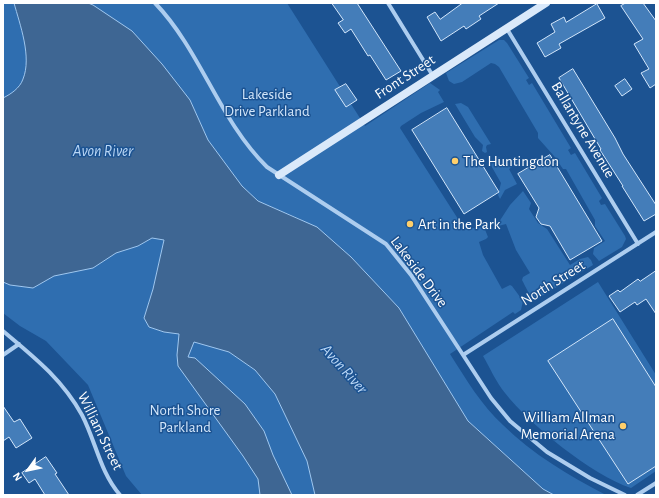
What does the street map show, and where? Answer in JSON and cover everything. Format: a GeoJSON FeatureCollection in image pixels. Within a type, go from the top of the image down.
{"type":"FeatureCollection","features":[{"type":"Feature","properties":{"kind":"street","name":"Lakeside Drive"},"geometry":{"type":"LineString","coordinates":[[155,3],[178,31],[240,136],[257,157],[267,167],[386,244],[410,275],[491,398],[510,422],[548,452],[590,478],[625,495]]}},
{"type":"Feature","properties":{"kind":"street"},"geometry":{"type":"LineString","coordinates":[[388,3],[433,76]]}},
{"type":"Feature","properties":{"kind":"street","name":"Front Street"},"geometry":{"type":"LineString","coordinates":[[279,175],[546,3]]}},
{"type":"Feature","properties":{"kind":"street","name":"Ballantyne Avenue"},"geometry":{"type":"LineString","coordinates":[[507,28],[638,244]]}},
{"type":"Feature","properties":{"kind":"street","name":"North Street"},"geometry":{"type":"LineString","coordinates":[[463,355],[656,232]]}},
{"type":"Feature","properties":{"kind":"street","name":"William Street"},"geometry":{"type":"LineString","coordinates":[[3,331],[55,376],[67,391],[82,416],[102,467],[114,488],[120,495]]}},
{"type":"Feature","properties":{"kind":"street"},"geometry":{"type":"LineString","coordinates":[[3,355],[19,344]]}},
{"type":"Feature","properties":{"kind":"street"},"geometry":{"type":"LineString","coordinates":[[637,495],[656,483]]}},
{"type":"Feature","properties":{"kind":"green space"},"geometry":{"type":"Polygon","coordinates":[[[3,3],[14,3],[22,31],[26,51],[26,61],[22,82],[15,90],[3,98],[3,3]]]}},
{"type":"Feature","properties":{"kind":"green space","name":"Lakeside Drive Parkland"},"geometry":{"type":"Polygon","coordinates":[[[88,3],[287,3],[365,126],[430,83],[440,90],[438,92],[444,102],[421,113],[400,128],[458,219],[461,220],[461,223],[465,229],[484,227],[488,237],[479,242],[483,255],[502,289],[510,285],[512,286],[523,301],[521,310],[515,314],[513,312],[450,354],[488,409],[514,436],[552,464],[606,495],[554,495],[543,489],[468,421],[399,308],[351,257],[335,243],[300,219],[258,201],[242,186],[208,140],[190,100],[88,3]]]}},
{"type":"Feature","properties":{"kind":"green space"},"geometry":{"type":"Polygon","coordinates":[[[499,40],[504,40],[507,43],[529,78],[526,80],[529,85],[532,83],[571,148],[568,150],[571,155],[575,153],[602,198],[599,201],[601,205],[605,204],[625,236],[626,239],[622,247],[599,261],[593,254],[594,248],[605,241],[595,226],[595,220],[566,169],[563,169],[538,138],[538,133],[499,67],[491,63],[462,82],[454,84],[449,81],[446,73],[499,40]]]}},
{"type":"Feature","properties":{"kind":"green space"},"geometry":{"type":"Polygon","coordinates":[[[461,103],[468,107],[491,144],[487,145],[486,147],[487,152],[485,153],[482,151],[483,145],[475,137],[455,104],[461,103]]]}},
{"type":"Feature","properties":{"kind":"green space"},"geometry":{"type":"Polygon","coordinates":[[[499,157],[506,163],[519,158],[522,161],[509,169],[517,184],[505,190],[500,199],[498,195],[501,183],[489,162],[499,157]]]}},
{"type":"Feature","properties":{"kind":"green space"},"geometry":{"type":"Polygon","coordinates":[[[523,191],[531,203],[529,209],[538,223],[547,229],[570,265],[580,259],[588,257],[593,265],[537,299],[534,298],[526,289],[522,280],[523,277],[530,273],[516,250],[506,224],[497,225],[510,205],[523,191]]]}},
{"type":"Feature","properties":{"kind":"green space","name":"North Shore Parkland"},"geometry":{"type":"Polygon","coordinates":[[[152,238],[164,240],[153,289],[144,318],[149,327],[164,332],[180,334],[194,342],[229,352],[255,370],[275,394],[307,461],[315,495],[142,495],[126,476],[88,385],[46,341],[20,326],[3,313],[3,282],[10,285],[33,288],[54,276],[93,268],[116,253],[138,246],[152,238]]]}},
{"type":"Feature","properties":{"kind":"green space"},"geometry":{"type":"Polygon","coordinates":[[[598,282],[656,375],[656,471],[631,488],[598,472],[581,461],[530,420],[505,393],[483,356],[598,282]]]}},
{"type":"Feature","properties":{"kind":"water","name":"Avon River"},"geometry":{"type":"Polygon","coordinates":[[[14,3],[88,3],[132,31],[162,64],[190,100],[208,140],[242,186],[258,201],[317,227],[351,257],[399,308],[468,421],[543,489],[554,495],[315,495],[307,461],[275,394],[255,370],[229,352],[194,342],[188,357],[195,358],[245,404],[264,431],[273,455],[292,495],[260,495],[258,479],[178,366],[177,355],[179,334],[164,332],[149,327],[144,318],[153,289],[164,240],[152,238],[138,246],[116,253],[93,268],[54,276],[33,288],[10,285],[3,282],[3,98],[15,90],[22,82],[26,61],[26,51],[22,31],[14,3]]]}},
{"type":"Feature","properties":{"kind":"building"},"geometry":{"type":"Polygon","coordinates":[[[332,3],[357,3],[401,71],[386,80],[370,55],[368,56],[351,29],[345,33],[338,23],[343,20],[332,3]]]}},
{"type":"Feature","properties":{"kind":"building"},"geometry":{"type":"Polygon","coordinates":[[[463,3],[499,3],[479,16],[481,19],[466,29],[464,26],[441,41],[427,17],[435,12],[440,19],[463,3]]]}},
{"type":"Feature","properties":{"kind":"building"},"geometry":{"type":"Polygon","coordinates":[[[626,3],[643,3],[656,21],[656,84],[650,88],[641,73],[649,69],[634,44],[643,39],[621,6],[626,3]]]}},
{"type":"Feature","properties":{"kind":"building"},"geometry":{"type":"Polygon","coordinates":[[[597,4],[605,18],[559,44],[561,48],[545,57],[537,43],[555,32],[551,24],[564,17],[566,22],[597,4]]]}},
{"type":"Feature","properties":{"kind":"building"},"geometry":{"type":"Polygon","coordinates":[[[573,69],[615,138],[623,154],[656,205],[656,214],[644,221],[600,150],[601,149],[559,78],[573,69]]]}},
{"type":"Feature","properties":{"kind":"building"},"geometry":{"type":"Polygon","coordinates":[[[625,79],[632,89],[622,96],[615,86],[625,79]]]}},
{"type":"Feature","properties":{"kind":"building"},"geometry":{"type":"Polygon","coordinates":[[[346,84],[357,100],[346,107],[335,90],[346,84]]]}},
{"type":"Feature","properties":{"kind":"building","name":"The Huntingdon"},"geometry":{"type":"Polygon","coordinates":[[[447,108],[499,192],[464,214],[412,130],[447,108]]]}},
{"type":"Feature","properties":{"kind":"building"},"geometry":{"type":"Polygon","coordinates":[[[550,155],[602,241],[570,260],[550,226],[541,224],[536,217],[539,208],[518,174],[550,155]]]}},
{"type":"Feature","properties":{"kind":"building"},"geometry":{"type":"Polygon","coordinates":[[[656,271],[656,314],[646,299],[637,305],[635,302],[620,312],[609,296],[618,290],[620,292],[638,279],[640,281],[656,271]]]}},
{"type":"Feature","properties":{"kind":"building","name":"William Allman Memorial Arena"},"geometry":{"type":"Polygon","coordinates":[[[613,319],[656,387],[656,466],[628,484],[548,361],[613,319]]]}},
{"type":"Feature","properties":{"kind":"building"},"geometry":{"type":"Polygon","coordinates":[[[3,406],[14,422],[20,419],[32,438],[16,448],[9,437],[3,441],[3,406]]]}},
{"type":"Feature","properties":{"kind":"building"},"geometry":{"type":"Polygon","coordinates":[[[46,457],[69,495],[45,495],[35,479],[29,483],[22,473],[46,457]]]}},
{"type":"Feature","properties":{"kind":"place","name":"The Huntingdon"},"geometry":{"type":"Point","coordinates":[455,161]}},
{"type":"Feature","properties":{"kind":"place","name":"Art in the Park"},"geometry":{"type":"Point","coordinates":[410,224]}},
{"type":"Feature","properties":{"kind":"place","name":"William Allman Memorial Arena"},"geometry":{"type":"Point","coordinates":[623,426]}}]}
